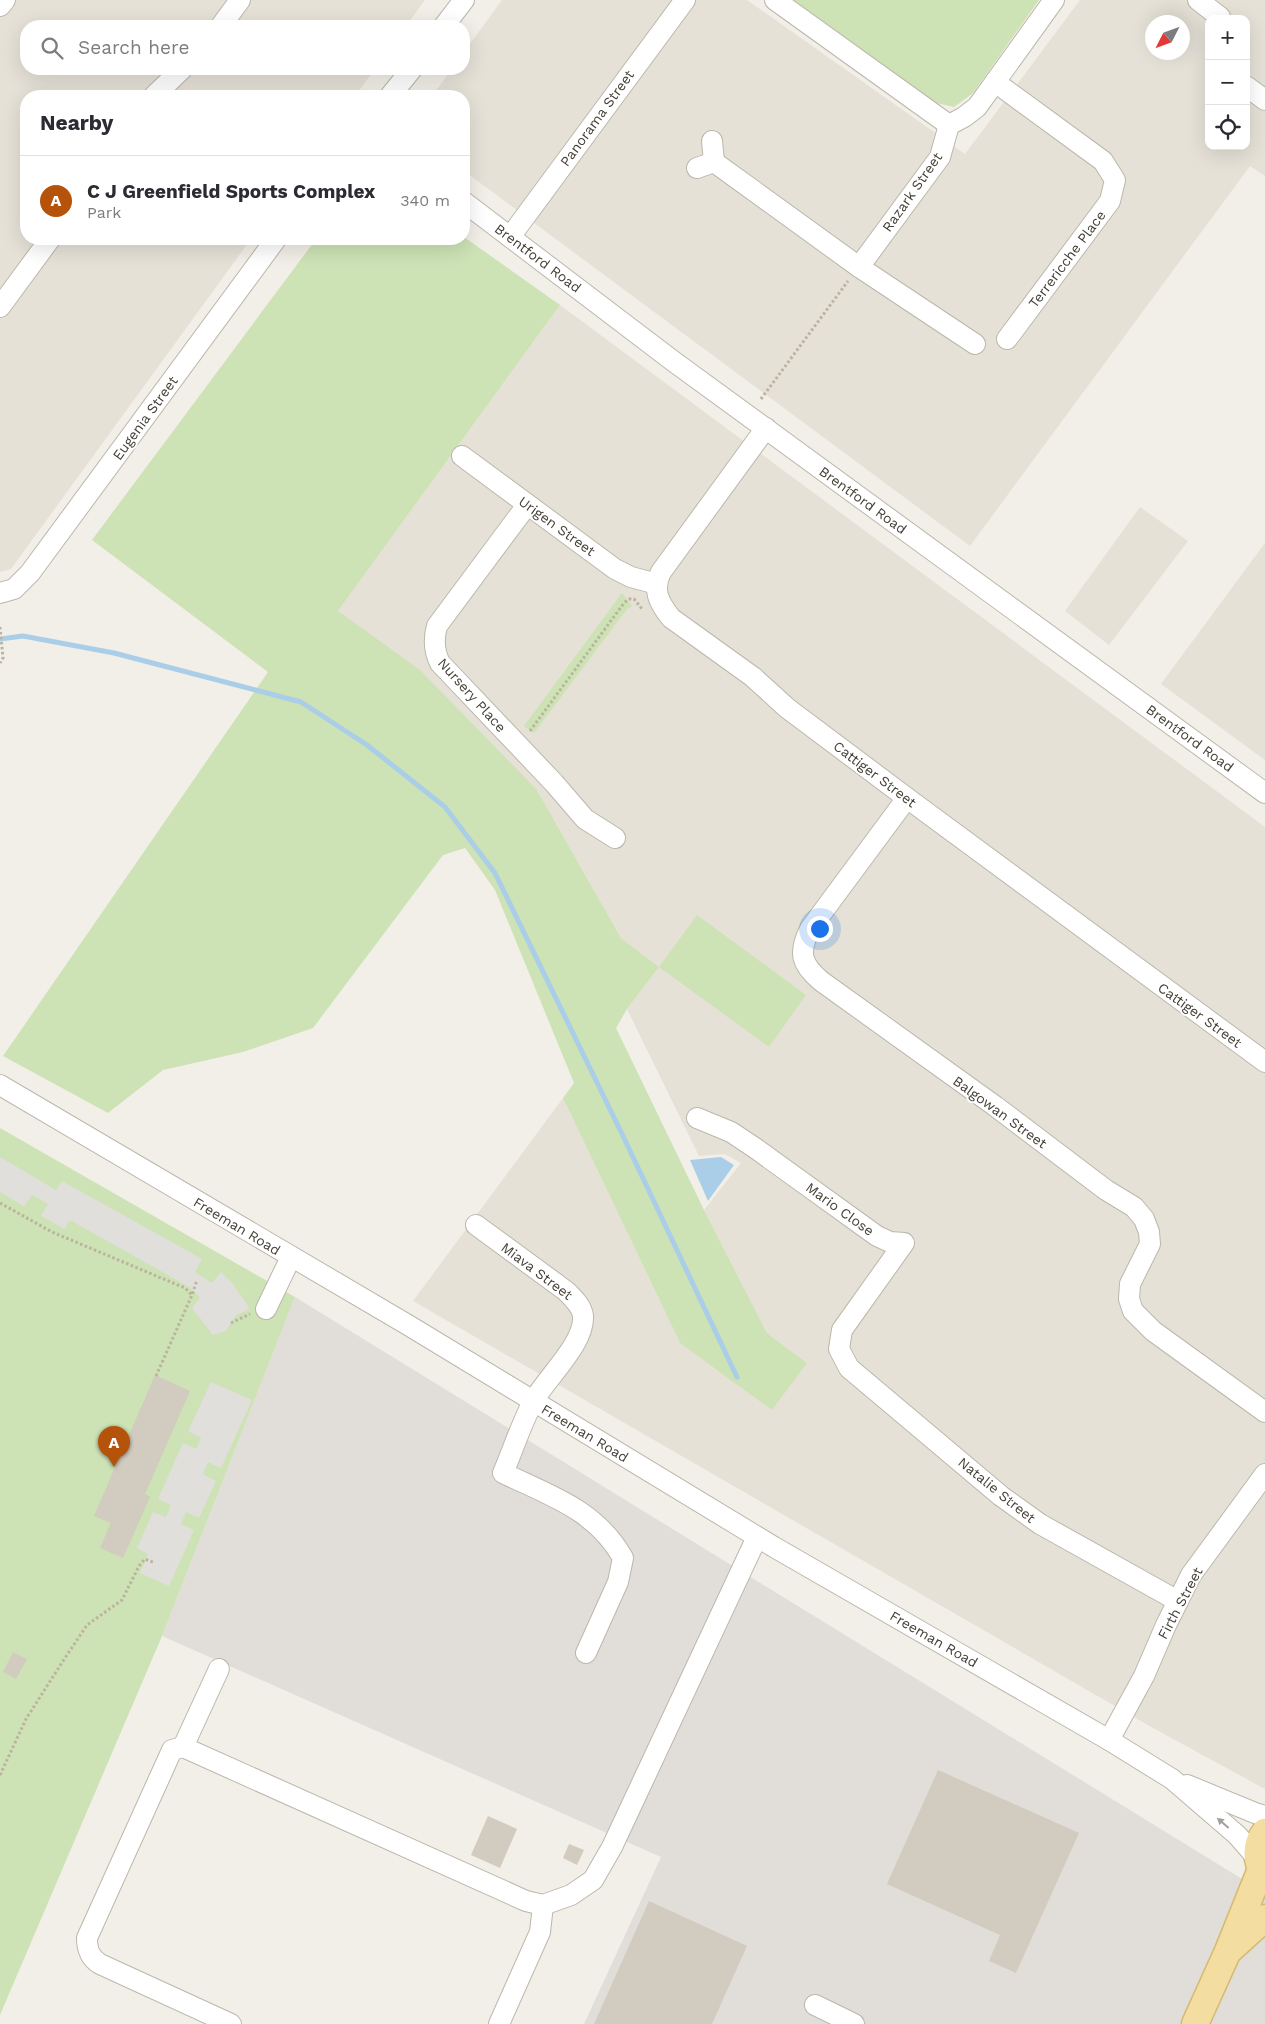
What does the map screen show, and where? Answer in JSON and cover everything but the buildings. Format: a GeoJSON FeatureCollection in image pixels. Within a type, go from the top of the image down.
{"type":"FeatureCollection","features":[{"type":"Feature","properties":{"kind":"main road"},"geometry":{"type":"LineString","coordinates":[[1200,2022],[1261,1867],[1257,1848],[1265,1832]]}},
{"type":"Feature","properties":{"kind":"main road"},"geometry":{"type":"LineString","coordinates":[[1228,1951],[1265,1918]]}},
{"type":"Feature","properties":{"kind":"street"},"geometry":{"type":"LineString","coordinates":[[0,6],[5,0]]}},
{"type":"Feature","properties":{"kind":"street"},"geometry":{"type":"LineString","coordinates":[[225,20],[240,0]]}},
{"type":"Feature","properties":{"kind":"street"},"geometry":{"type":"LineString","coordinates":[[449,20],[464,0]]}},
{"type":"Feature","properties":{"kind":"street","name":"Panorama Street"},"geometry":{"type":"LineString","coordinates":[[510,237],[685,0]]}},
{"type":"Feature","properties":{"kind":"street"},"geometry":{"type":"LineString","coordinates":[[775,0],[949,125],[977,107],[1054,0]]}},
{"type":"Feature","properties":{"kind":"street"},"geometry":{"type":"LineString","coordinates":[[1198,0],[1217,15]]}},
{"type":"Feature","properties":{"kind":"street"},"geometry":{"type":"LineString","coordinates":[[160,90],[176,75]]}},
{"type":"Feature","properties":{"kind":"street"},"geometry":{"type":"LineString","coordinates":[[395,90],[407,75]]}},
{"type":"Feature","properties":{"kind":"street","name":"Terrericche Place"},"geometry":{"type":"LineString","coordinates":[[995,82],[1103,160],[1115,180],[1110,201],[1007,339]]}},
{"type":"Feature","properties":{"kind":"street","name":"Razark Street"},"geometry":{"type":"LineString","coordinates":[[859,267],[940,156],[949,125]]}},
{"type":"Feature","properties":{"kind":"street"},"geometry":{"type":"LineString","coordinates":[[712,141],[706,165],[975,344]]}},
{"type":"Feature","properties":{"kind":"street","name":"Brentford Road"},"geometry":{"type":"LineString","coordinates":[[470,207],[766,428],[1265,793]]}},
{"type":"Feature","properties":{"kind":"street"},"geometry":{"type":"LineString","coordinates":[[0,307],[46,245]]}},
{"type":"Feature","properties":{"kind":"street","name":"Eugenia Street"},"geometry":{"type":"LineString","coordinates":[[4,592],[21,583],[30,573],[272,245]]}},
{"type":"Feature","properties":{"kind":"street"},"geometry":{"type":"LineString","coordinates":[[660,604],[657,584],[661,572],[766,428]]}},
{"type":"Feature","properties":{"kind":"street","name":"Urigen Street"},"geometry":{"type":"LineString","coordinates":[[462,456],[616,569],[631,577],[657,584]]}},
{"type":"Feature","properties":{"kind":"street","name":"Nursery Place"},"geometry":{"type":"LineString","coordinates":[[527,505],[437,626],[434,644],[440,663],[585,819],[615,838]]}},
{"type":"Feature","properties":{"kind":"street","name":"Cattiger Street"},"geometry":{"type":"LineString","coordinates":[[660,604],[671,618],[753,677],[787,708],[1265,1062]]}},
{"type":"Feature","properties":{"kind":"street","name":"Balgowan Street"},"geometry":{"type":"LineString","coordinates":[[907,798],[810,929],[802,950],[804,963],[821,982],[995,1106],[1106,1190],[1134,1207],[1144,1219],[1149,1232],[1150,1244],[1130,1284],[1129,1299],[1133,1311],[1153,1332],[1265,1412]]}},
{"type":"Feature","properties":{"kind":"street","name":"Freeman Road"},"geometry":{"type":"LineString","coordinates":[[0,1085],[533,1401],[757,1537],[1109,1740],[1172,1779],[1255,1814],[1265,1816]]}},
{"type":"Feature","properties":{"kind":"street","name":"Mario Close"},"geometry":{"type":"LineString","coordinates":[[698,1118],[730,1132],[756,1148],[877,1236],[890,1242],[904,1243],[842,1330],[839,1349]]}},
{"type":"Feature","properties":{"kind":"street","name":"Miava Street"},"geometry":{"type":"LineString","coordinates":[[476,1225],[577,1301],[583,1316],[581,1332],[533,1401],[504,1473],[577,1509],[613,1541],[623,1558],[618,1582],[586,1653]]}},
{"type":"Feature","properties":{"kind":"street"},"geometry":{"type":"LineString","coordinates":[[266,1309],[291,1257]]}},
{"type":"Feature","properties":{"kind":"street","name":"Natalie Street"},"geometry":{"type":"LineString","coordinates":[[839,1349],[850,1368],[1001,1496],[1040,1524],[1178,1601]]}},
{"type":"Feature","properties":{"kind":"street","name":"Firth Street"},"geometry":{"type":"LineString","coordinates":[[1109,1740],[1144,1676],[1191,1575],[1265,1474]]}},
{"type":"Feature","properties":{"kind":"street"},"geometry":{"type":"LineString","coordinates":[[231,2024],[100,1964],[91,1956],[88,1950],[88,1938],[172,1750],[183,1747],[526,1901],[543,1905],[572,1895],[593,1880],[603,1865],[757,1537]]}},
{"type":"Feature","properties":{"kind":"street"},"geometry":{"type":"LineString","coordinates":[[183,1747],[219,1669]]}},
{"type":"Feature","properties":{"kind":"street","name":"Freeman Road"},"geometry":{"type":"LineString","coordinates":[[1172,1779],[1237,1836],[1261,1867]]}},
{"type":"Feature","properties":{"kind":"street"},"geometry":{"type":"LineString","coordinates":[[499,2024],[540,1932],[543,1905]]}},
{"type":"Feature","properties":{"kind":"street"},"geometry":{"type":"LineString","coordinates":[[814,2005],[854,2024]]}},
{"type":"Feature","properties":{"kind":"path"},"geometry":{"type":"LineString","coordinates":[[761,399],[859,267]]}},
{"type":"Feature","properties":{"kind":"path"},"geometry":{"type":"LineString","coordinates":[[518,746],[624,603],[629,599],[634,599],[643,610],[660,604]]}},
{"type":"Feature","properties":{"kind":"path"},"geometry":{"type":"LineString","coordinates":[[0,628],[3,651],[3,658],[0,663]]}},
{"type":"Feature","properties":{"kind":"path"},"geometry":{"type":"LineString","coordinates":[[0,1204],[52,1232],[186,1288],[192,1294]]}},
{"type":"Feature","properties":{"kind":"path"},"geometry":{"type":"LineString","coordinates":[[156,1376],[197,1280]]}},
{"type":"Feature","properties":{"kind":"path"},"geometry":{"type":"LineString","coordinates":[[0,1775],[26,1719],[87,1625],[122,1600],[136,1570],[145,1559],[154,1563]]}},
{"type":"Feature","properties":{"kind":"shaded area"},"geometry":{"type":"Polygon","coordinates":[[[0,0],[425,0],[410,20],[20,20],[20,75],[371,75],[359,90],[20,90],[20,245],[247,245],[11,569],[0,572],[0,0]]]}},
{"type":"Feature","properties":{"kind":"shaded area"},"geometry":{"type":"Polygon","coordinates":[[[502,0],[747,0],[965,154],[1080,0],[1265,0],[1265,176],[1250,166],[970,546],[470,175],[470,90],[436,90],[448,75],[470,75],[470,44],[502,0]]]}},
{"type":"Feature","properties":{"kind":"shaded area"},"geometry":{"type":"Polygon","coordinates":[[[560,305],[1265,827],[1265,1789],[1153,1728],[413,1301],[563,1098],[680,1343],[807,1363],[767,1333],[704,1210],[741,1163],[725,1154],[699,1156],[627,1009],[659,967],[621,938],[537,790],[338,611],[560,305]]]}},
{"type":"Feature","properties":{"kind":"shaded area"},"geometry":{"type":"Polygon","coordinates":[[[1140,507],[1188,541],[1109,645],[1065,611],[1140,507]]]}},
{"type":"Feature","properties":{"kind":"shaded area"},"geometry":{"type":"Polygon","coordinates":[[[1265,543],[1265,760],[1161,684],[1265,543]]]}},
{"type":"Feature","properties":{"kind":"shaded area"},"geometry":{"type":"Polygon","coordinates":[[[0,1157],[56,1190],[62,1181],[202,1259],[195,1272],[212,1283],[221,1272],[232,1283],[250,1309],[236,1315],[226,1331],[213,1335],[192,1308],[200,1297],[191,1288],[70,1220],[64,1229],[41,1216],[48,1204],[32,1195],[24,1206],[0,1192],[0,1157]]]}},
{"type":"Feature","properties":{"kind":"shaded area"},"geometry":{"type":"Polygon","coordinates":[[[295,1297],[1265,1893],[1265,2024],[584,2024],[661,1857],[162,1636],[295,1297]]]}},
{"type":"Feature","properties":{"kind":"shaded area"},"geometry":{"type":"Polygon","coordinates":[[[211,1382],[252,1400],[221,1468],[208,1462],[203,1474],[216,1481],[199,1518],[186,1512],[181,1524],[194,1530],[169,1586],[140,1573],[148,1554],[137,1548],[153,1512],[166,1517],[171,1505],[158,1499],[183,1443],[196,1449],[201,1438],[188,1431],[211,1382]]]}},
{"type":"Feature","properties":{"kind":"green space"},"geometry":{"type":"Polygon","coordinates":[[[793,0],[1039,0],[973,93],[954,107],[932,102],[793,0]]]}},
{"type":"Feature","properties":{"kind":"green space"},"geometry":{"type":"Polygon","coordinates":[[[470,241],[560,305],[338,611],[420,670],[537,790],[621,938],[659,967],[627,1009],[616,1028],[704,1210],[767,1333],[807,1363],[772,1410],[680,1343],[563,1098],[574,1083],[495,890],[465,848],[443,855],[313,1028],[243,1052],[163,1070],[108,1113],[3,1056],[268,672],[92,540],[312,245],[470,245],[470,241]]]}},
{"type":"Feature","properties":{"kind":"green space"},"geometry":{"type":"Polygon","coordinates":[[[622,593],[632,606],[627,609],[534,733],[524,726],[622,593]]]}},
{"type":"Feature","properties":{"kind":"green space"},"geometry":{"type":"Polygon","coordinates":[[[697,915],[806,995],[769,1047],[659,967],[697,915]]]}},
{"type":"Feature","properties":{"kind":"green space"},"geometry":{"type":"Polygon","coordinates":[[[0,1128],[295,1297],[162,1636],[0,2015],[0,1128]]]}},
{"type":"Feature","properties":{"kind":"water"},"geometry":{"type":"Polygon","coordinates":[[[721,1157],[734,1165],[708,1201],[690,1160],[721,1157]]]}},
{"type":"Feature","properties":{"kind":"waterway"},"geometry":{"type":"LineString","coordinates":[[0,639],[23,636],[114,653],[301,702],[367,745],[445,807],[495,873],[623,1136],[737,1377]]}},
{"type":"Feature","properties":{"kind":"place","name":"C J Greenfield Sports Complex"},"geometry":{"type":"Point","coordinates":[114,1467]}}]}
